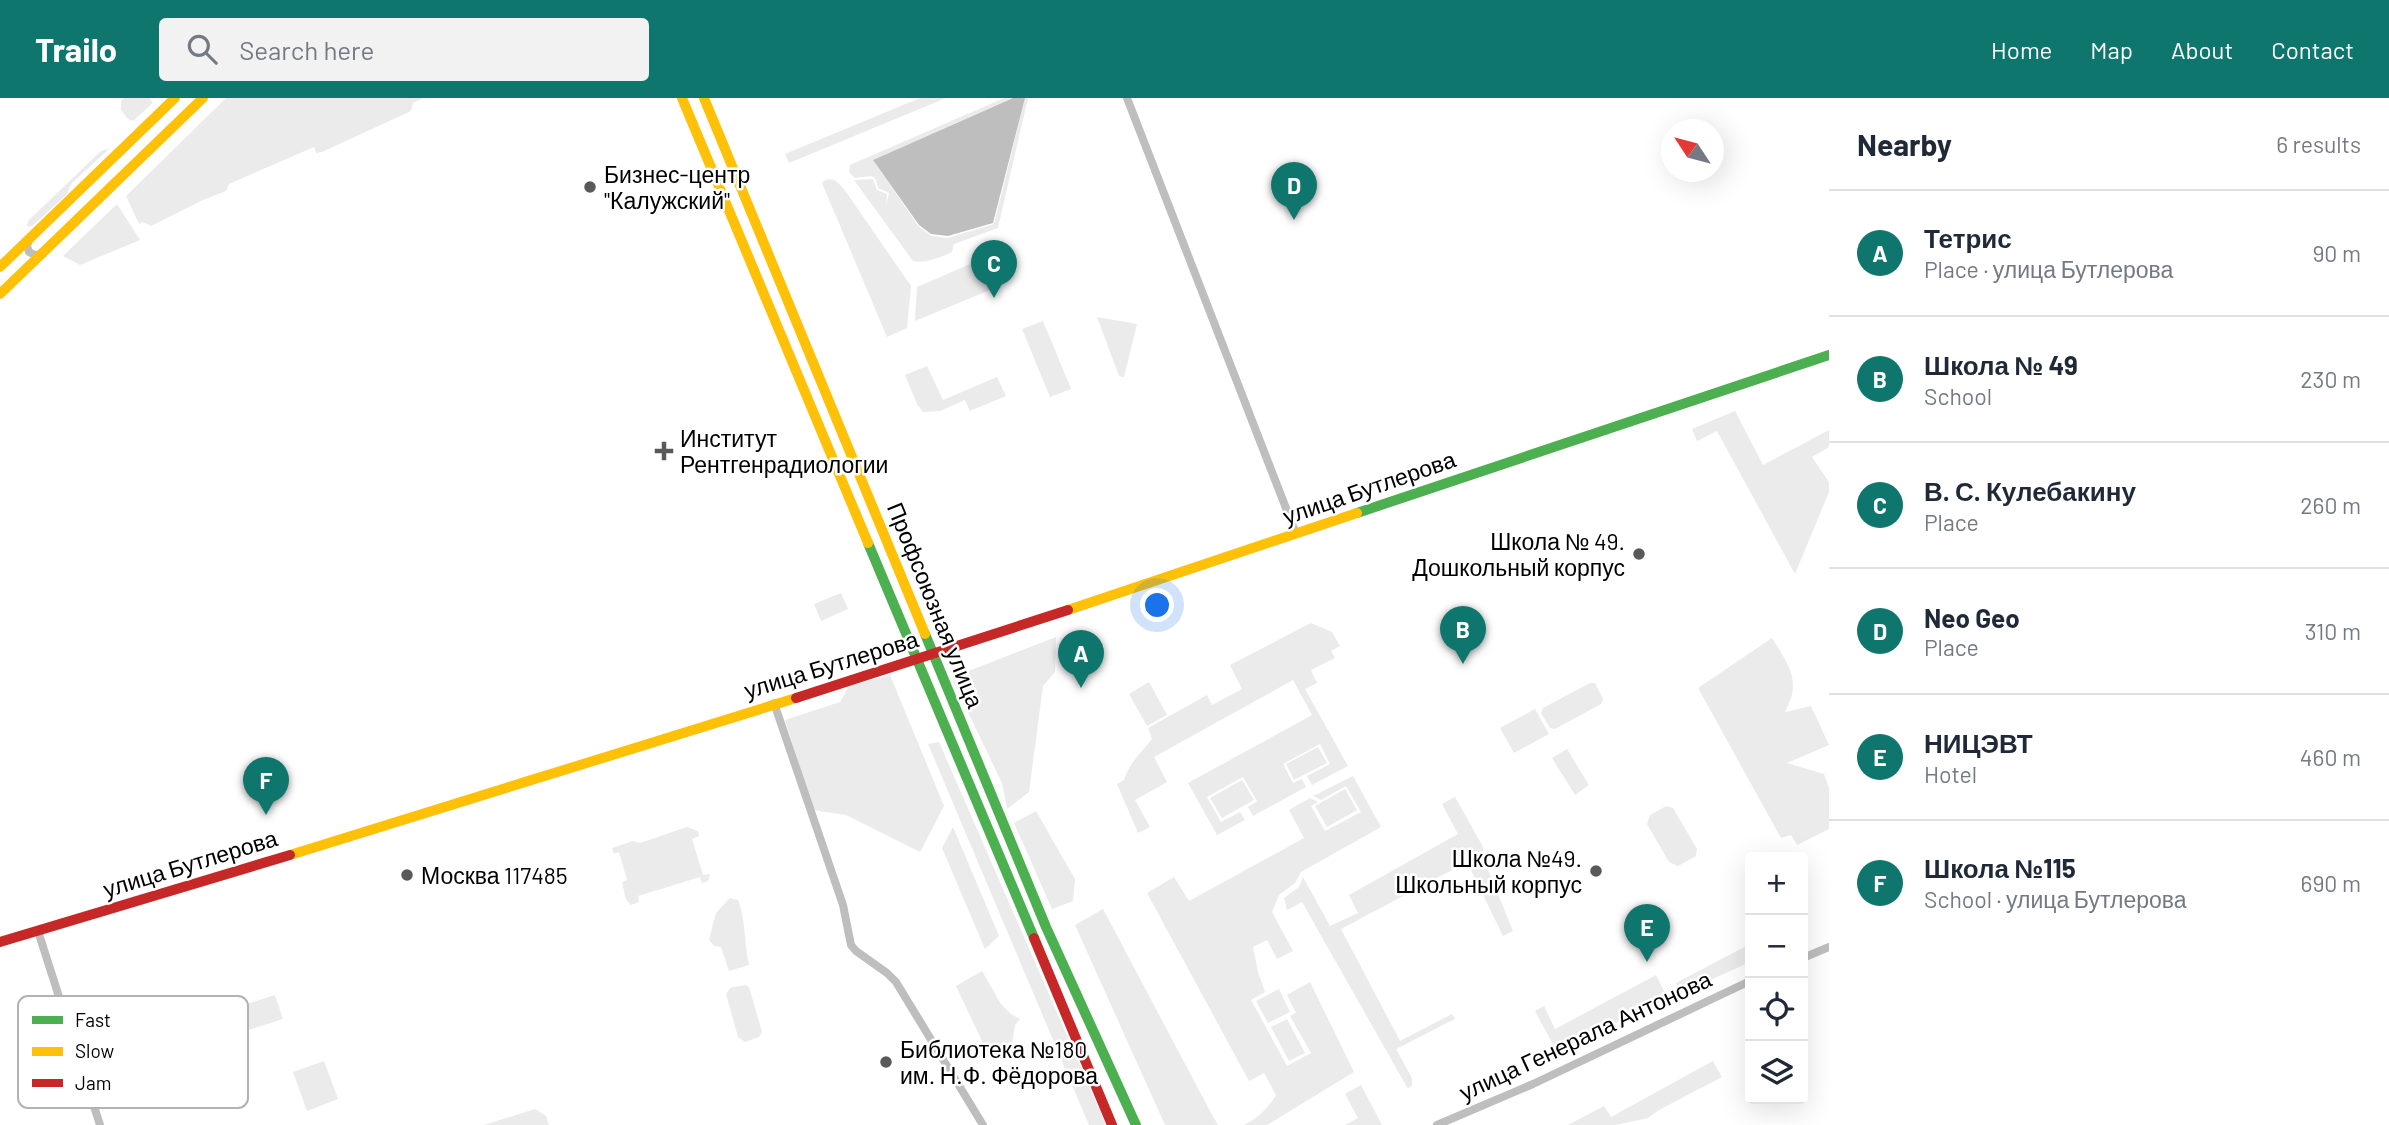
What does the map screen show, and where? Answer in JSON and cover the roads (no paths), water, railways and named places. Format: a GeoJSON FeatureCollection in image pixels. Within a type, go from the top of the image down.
{"type":"FeatureCollection","features":[{"type":"Feature","properties":{"kind":"main road"},"geometry":{"type":"LineString","coordinates":[[0,267],[175,98]]}},
{"type":"Feature","properties":{"kind":"main road"},"geometry":{"type":"LineString","coordinates":[[0,294],[203,98]]}},
{"type":"Feature","properties":{"kind":"main road","name":"Профсоюзная улица"},"geometry":{"type":"LineString","coordinates":[[682,98],[1112,1125]]}},
{"type":"Feature","properties":{"kind":"main road","name":"Профсоюзная улица"},"geometry":{"type":"LineString","coordinates":[[704,98],[1051,939],[1136,1125]]}},
{"type":"Feature","properties":{"kind":"main road","name":"улица Бутлерова"},"geometry":{"type":"LineString","coordinates":[[0,942],[388,825],[932,655],[1829,355]]}},
{"type":"Feature","properties":{"kind":"street"},"geometry":{"type":"LineString","coordinates":[[1127,98],[1296,534]]}},
{"type":"Feature","properties":{"kind":"street"},"geometry":{"type":"LineString","coordinates":[[29,240],[29,252],[35,255],[43,254]]}},
{"type":"Feature","properties":{"kind":"street"},"geometry":{"type":"LineString","coordinates":[[775,703],[843,905],[851,945],[896,982],[983,1125]]}},
{"type":"Feature","properties":{"kind":"street"},"geometry":{"type":"LineString","coordinates":[[38,931],[59,996]]}},
{"type":"Feature","properties":{"kind":"street"},"geometry":{"type":"LineString","coordinates":[[1808,956],[1829,947]]}},
{"type":"Feature","properties":{"kind":"street","name":"улица Генерала Антонова"},"geometry":{"type":"LineString","coordinates":[[1437,1125],[1533,1084],[1745,983]]}},
{"type":"Feature","properties":{"kind":"street"},"geometry":{"type":"LineString","coordinates":[[95,1108],[100,1125]]}},
{"type":"Feature","properties":{"kind":"place","name":"Бизнес-центр \"Калужский\""},"geometry":{"type":"Point","coordinates":[590,187]}},
{"type":"Feature","properties":{"kind":"place","name":"Neo Geo"},"geometry":{"type":"Point","coordinates":[1294,220]}},
{"type":"Feature","properties":{"kind":"place","name":"В. С. Кулебакину"},"geometry":{"type":"Point","coordinates":[994,298]}},
{"type":"Feature","properties":{"kind":"place","name":"Институт Рентгенрадиологии"},"geometry":{"type":"Point","coordinates":[664,451]}},
{"type":"Feature","properties":{"kind":"place","name":"Школа № 49. Дошкольный корпус"},"geometry":{"type":"Point","coordinates":[1639,554]}},
{"type":"Feature","properties":{"kind":"place","name":"Школа № 49"},"geometry":{"type":"Point","coordinates":[1463,664]}},
{"type":"Feature","properties":{"kind":"place","name":"Тетрис"},"geometry":{"type":"Point","coordinates":[1081,688]}},
{"type":"Feature","properties":{"kind":"place","name":"Школа №115"},"geometry":{"type":"Point","coordinates":[266,815]}},
{"type":"Feature","properties":{"kind":"place","name":"Школа №49. Школьный корпус"},"geometry":{"type":"Point","coordinates":[1596,871]}},
{"type":"Feature","properties":{"kind":"place","name":"Москва 117485"},"geometry":{"type":"Point","coordinates":[407,875]}},
{"type":"Feature","properties":{"kind":"place","name":"НИЦЭВТ"},"geometry":{"type":"Point","coordinates":[1647,962]}},
{"type":"Feature","properties":{"kind":"place","name":"Библиотека №180 им. Н.Ф. Фёдорова"},"geometry":{"type":"Point","coordinates":[886,1062]}}]}
